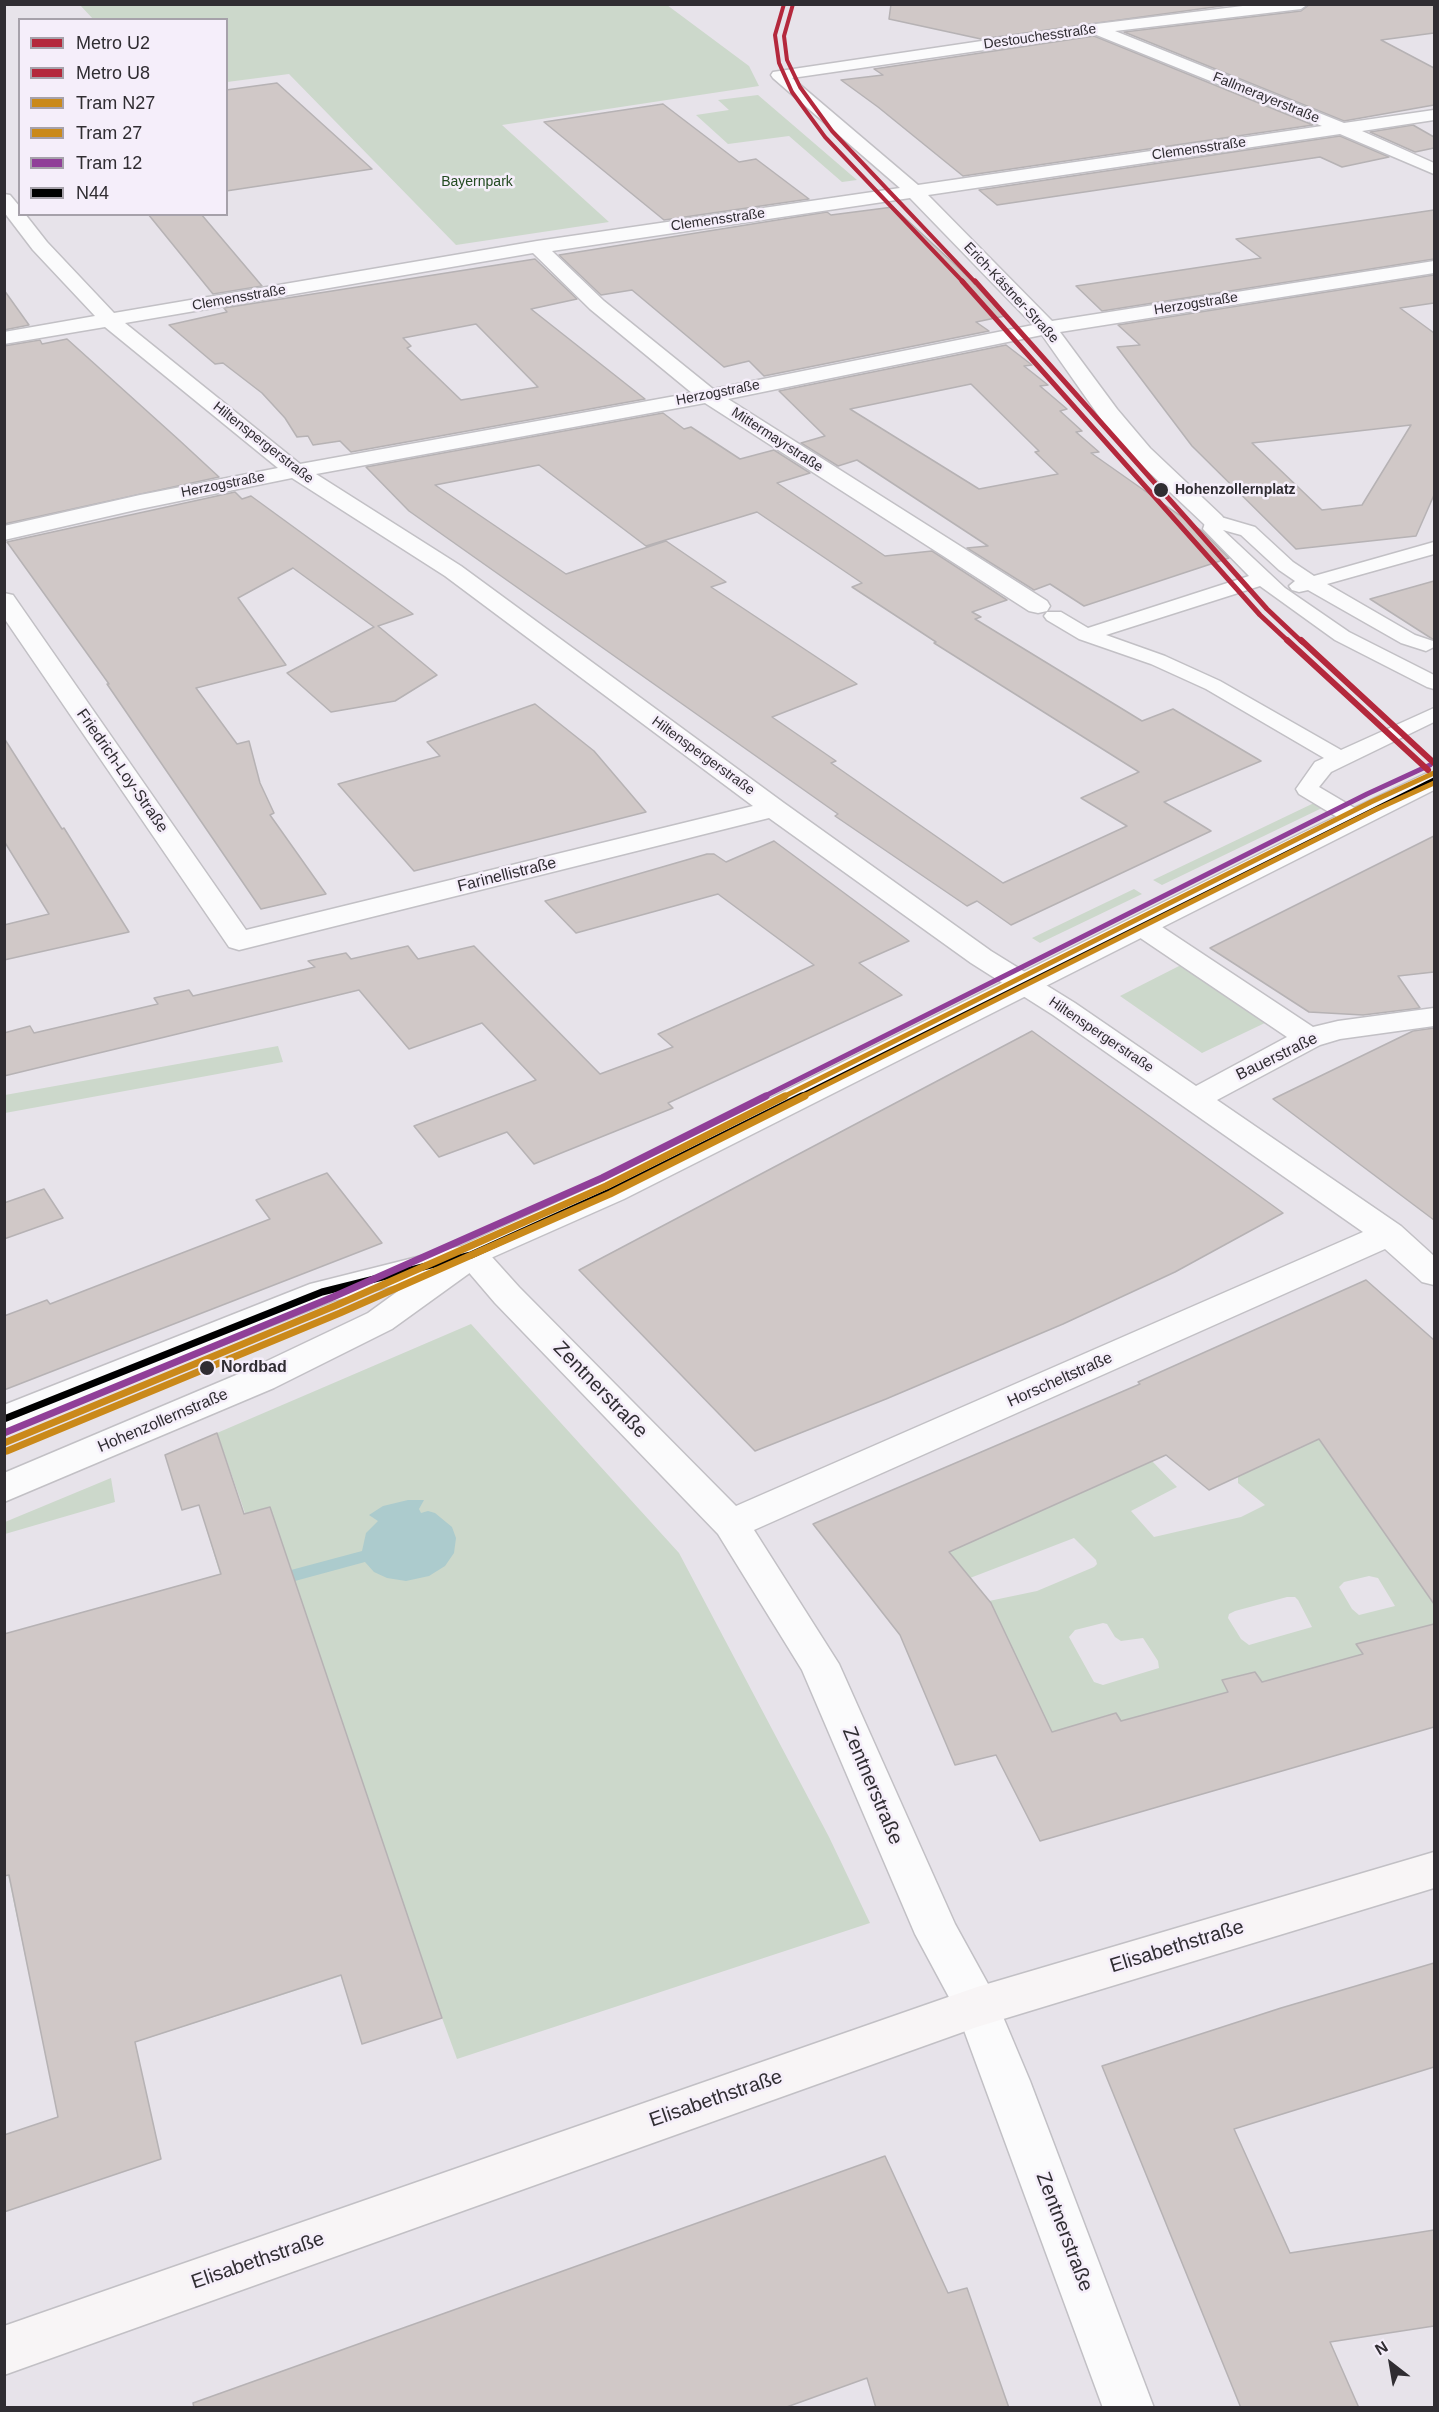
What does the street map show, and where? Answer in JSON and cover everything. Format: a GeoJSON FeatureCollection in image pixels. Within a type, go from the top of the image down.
{"type":"FeatureCollection","features":[{"type":"Feature","properties":{"kind":"main road","name":"Elisabethstraße"},"geometry":{"type":"LineString","coordinates":[[4,2351],[977,2007],[1434,1870]]}},
{"type":"Feature","properties":{"kind":"street","name":"Destouchesstraße"},"geometry":{"type":"LineString","coordinates":[[780,75],[1096,29],[1294,5]]}},
{"type":"Feature","properties":{"kind":"street","name":"Fallmerayerstraße"},"geometry":{"type":"LineString","coordinates":[[1096,29],[1341,128],[1434,169]]}},
{"type":"Feature","properties":{"kind":"street","name":"Erich-Kästner-Straße"},"geometry":{"type":"LineString","coordinates":[[780,75],[914,191],[1047,328],[1109,414],[1142,453],[1214,521],[1212,530],[1234,548],[1261,579]]}},
{"type":"Feature","properties":{"kind":"street","name":"Clemensstraße"},"geometry":{"type":"LineString","coordinates":[[4,338],[537,247],[1434,115]]}},
{"type":"Feature","properties":{"kind":"street","name":"Hiltenspergerstraße"},"geometry":{"type":"LineString","coordinates":[[4,199],[40,246],[109,320],[296,471],[453,571],[774,809],[981,957],[1195,1099],[1389,1234],[1434,1274]]}},
{"type":"Feature","properties":{"kind":"street","name":"Mittermayrstraße"},"geometry":{"type":"LineString","coordinates":[[537,247],[597,304],[709,396],[1046,611]]}},
{"type":"Feature","properties":{"kind":"street","name":"Herzogstraße"},"geometry":{"type":"LineString","coordinates":[[4,533],[140,502],[296,471],[709,396],[1047,328],[1434,267]]}},
{"type":"Feature","properties":{"kind":"street"},"geometry":{"type":"LineString","coordinates":[[1214,521],[1248,531],[1286,566],[1310,583],[1415,642],[1373,652]]}},
{"type":"Feature","properties":{"kind":"street"},"geometry":{"type":"LineString","coordinates":[[1278,592],[1434,548]]}},
{"type":"Feature","properties":{"kind":"street"},"geometry":{"type":"LineString","coordinates":[[1086,635],[1261,579],[1342,636],[1434,683]]}},
{"type":"Feature","properties":{"kind":"street","name":"Friedrich-Loy-Straße"},"geometry":{"type":"LineString","coordinates":[[4,600],[239,941]]}},
{"type":"Feature","properties":{"kind":"street"},"geometry":{"type":"LineString","coordinates":[[1046,611],[1086,635],[1158,660],[1213,685],[1340,759]]}},
{"type":"Feature","properties":{"kind":"street"},"geometry":{"type":"LineString","coordinates":[[1355,818],[1307,789],[1323,767],[1340,759],[1399,721],[1434,714]]}},
{"type":"Feature","properties":{"kind":"street","name":"Hohenzollernstraße"},"geometry":{"type":"LineString","coordinates":[[4,1419],[322,1292],[471,1255],[612,1191],[1023,983],[1434,780]]}},
{"type":"Feature","properties":{"kind":"street","name":"Farinellistraße"},"geometry":{"type":"LineString","coordinates":[[239,941],[774,809]]}},
{"type":"Feature","properties":{"kind":"street"},"geometry":{"type":"LineString","coordinates":[[1140,925],[1310,1038]]}},
{"type":"Feature","properties":{"kind":"street","name":"Bauerstraße"},"geometry":{"type":"LineString","coordinates":[[1195,1099],[1310,1038],[1338,1030],[1434,1017]]}},
{"type":"Feature","properties":{"kind":"street","name":"Horscheltstraße"},"geometry":{"type":"LineString","coordinates":[[731,1524],[1389,1234]]}},
{"type":"Feature","properties":{"kind":"street","name":"Hohenzollernstraße"},"geometry":{"type":"LineString","coordinates":[[4,1488],[261,1379],[380,1321],[471,1255]]}},
{"type":"Feature","properties":{"kind":"street","name":"Zentnerstraße"},"geometry":{"type":"LineString","coordinates":[[471,1255],[507,1295],[731,1524],[819,1664],[937,1934],[977,2007],[1130,2408]]}},
{"type":"Feature","properties":{"kind":"green space","name":"Bayernpark"},"geometry":{"type":"Polygon","coordinates":[[[80,5],[667,5],[749,66],[759,86],[502,125],[609,222],[456,245],[289,74],[228,82],[228,18],[92,18],[80,5]]]}},
{"type":"Feature","properties":{"kind":"green space"},"geometry":{"type":"Polygon","coordinates":[[[758,95],[857,180],[842,182],[789,136],[728,144],[696,115],[729,110],[718,100],[758,95]]]}},
{"type":"Feature","properties":{"kind":"green space"},"geometry":{"type":"Polygon","coordinates":[[[1314,803],[1322,808],[1162,885],[1153,880],[1314,803]]]}},
{"type":"Feature","properties":{"kind":"green space"},"geometry":{"type":"Polygon","coordinates":[[[1134,889],[1142,894],[1040,943],[1032,938],[1134,889]]]}},
{"type":"Feature","properties":{"kind":"green space"},"geometry":{"type":"Polygon","coordinates":[[[1181,965],[1267,1022],[1202,1053],[1120,996],[1181,965]]]}},
{"type":"Feature","properties":{"kind":"green space"},"geometry":{"type":"Polygon","coordinates":[[[278,1046],[283,1062],[5,1113],[5,1095],[278,1046]]]}},
{"type":"Feature","properties":{"kind":"green space","name":"Nordbad"},"geometry":{"type":"Polygon","coordinates":[[[471,1324],[679,1553],[829,1837],[870,1923],[457,2059],[442,2018],[362,2044],[341,1976],[49,2070],[8,1875],[5,1634],[220,1574],[205,1524],[245,1513],[217,1433],[471,1324]]]}},
{"type":"Feature","properties":{"kind":"green space"},"geometry":{"type":"Polygon","coordinates":[[[1318,1438],[1434,1604],[1434,1633],[1396,1644],[1390,1635],[1357,1644],[1363,1654],[1262,1682],[1255,1672],[1238,1676],[1228,1692],[1121,1721],[1116,1713],[1082,1723],[1085,1730],[1055,1739],[989,1601],[1037,1591],[1094,1567],[1097,1564],[1096,1560],[1074,1538],[970,1578],[948,1552],[1152,1461],[1177,1487],[1131,1511],[1154,1537],[1241,1517],[1265,1505],[1238,1483],[1238,1476],[1318,1438]],[[1369,1576],[1344,1582],[1339,1587],[1352,1609],[1359,1615],[1395,1606],[1378,1578],[1369,1576]],[[1287,1597],[1229,1614],[1228,1618],[1241,1639],[1249,1645],[1312,1627],[1295,1597],[1287,1597]],[[1103,1623],[1075,1630],[1069,1637],[1094,1682],[1103,1685],[1159,1668],[1158,1661],[1143,1638],[1121,1641],[1115,1637],[1107,1624],[1103,1623]]]}},
{"type":"Feature","properties":{"kind":"green space"},"geometry":{"type":"Polygon","coordinates":[[[111,1478],[115,1502],[5,1534],[5,1522],[111,1478]]]}},
{"type":"Feature","properties":{"kind":"water"},"geometry":{"type":"Polygon","coordinates":[[[408,1500],[424,1500],[419,1509],[421,1513],[428,1511],[435,1513],[452,1527],[456,1538],[454,1553],[445,1566],[429,1576],[406,1581],[387,1578],[374,1572],[365,1562],[295,1581],[291,1570],[362,1551],[366,1533],[378,1521],[369,1515],[383,1506],[408,1500]]]}},
{"type":"Feature","properties":{"kind":"building"},"geometry":{"type":"Polygon","coordinates":[[[891,4],[1236,4],[981,39],[889,19],[891,4]]]}},
{"type":"Feature","properties":{"kind":"building"},"geometry":{"type":"Polygon","coordinates":[[[1310,4],[1434,4],[1434,33],[1381,40],[1434,68],[1434,105],[1344,121],[1124,32],[1301,11],[1310,4]]]}},
{"type":"Feature","properties":{"kind":"building"},"geometry":{"type":"Polygon","coordinates":[[[1094,36],[1313,125],[963,176],[841,80],[883,75],[874,69],[1094,36]]]}},
{"type":"Feature","properties":{"kind":"building"},"geometry":{"type":"Polygon","coordinates":[[[277,83],[372,169],[228,191],[228,90],[277,83]]]}},
{"type":"Feature","properties":{"kind":"building"},"geometry":{"type":"Polygon","coordinates":[[[663,104],[739,162],[756,159],[809,199],[664,220],[544,122],[663,104]]]}},
{"type":"Feature","properties":{"kind":"building"},"geometry":{"type":"Polygon","coordinates":[[[1413,125],[1434,137],[1434,148],[1415,152],[1370,132],[1413,125]]]}},
{"type":"Feature","properties":{"kind":"building"},"geometry":{"type":"Polygon","coordinates":[[[1340,136],[1389,157],[1342,167],[1320,157],[997,205],[979,190],[1340,136]]]}},
{"type":"Feature","properties":{"kind":"building"},"geometry":{"type":"Polygon","coordinates":[[[893,207],[962,271],[1005,316],[976,322],[989,331],[764,376],[749,361],[724,367],[632,290],[601,295],[559,255],[827,212],[831,215],[893,207]]]}},
{"type":"Feature","properties":{"kind":"building"},"geometry":{"type":"Polygon","coordinates":[[[1434,210],[1434,259],[1102,311],[1076,286],[1261,258],[1236,239],[1434,210]]]}},
{"type":"Feature","properties":{"kind":"building"},"geometry":{"type":"Polygon","coordinates":[[[150,216],[203,216],[262,286],[213,294],[150,216]]]}},
{"type":"Feature","properties":{"kind":"building"},"geometry":{"type":"Polygon","coordinates":[[[535,259],[577,299],[531,309],[645,399],[351,452],[340,441],[313,445],[308,436],[297,437],[285,418],[262,393],[223,363],[215,364],[169,325],[227,312],[224,308],[535,259]],[[476,324],[403,338],[411,346],[407,348],[461,400],[538,387],[476,324]]]}},
{"type":"Feature","properties":{"kind":"building"},"geometry":{"type":"Polygon","coordinates":[[[1434,275],[1434,303],[1400,308],[1434,333],[1434,495],[1416,536],[1296,549],[1192,446],[1117,347],[1140,345],[1118,325],[1434,275]],[[1411,425],[1252,443],[1322,510],[1362,505],[1411,425]]]}},
{"type":"Feature","properties":{"kind":"building"},"geometry":{"type":"Polygon","coordinates":[[[4,290],[29,325],[4,330],[4,290]]]}},
{"type":"Feature","properties":{"kind":"building"},"geometry":{"type":"Polygon","coordinates":[[[67,339],[219,477],[4,524],[4,346],[40,340],[42,344],[67,339]]]}},
{"type":"Feature","properties":{"kind":"building"},"geometry":{"type":"Polygon","coordinates":[[[1006,345],[1032,365],[1024,366],[1048,385],[1040,386],[1067,409],[1060,411],[1082,431],[1076,432],[1099,452],[1091,453],[1202,531],[1229,558],[1084,606],[1050,584],[1034,590],[967,548],[988,546],[857,460],[838,466],[801,443],[825,436],[779,391],[1006,345]],[[971,384],[850,409],[979,489],[1058,474],[1035,452],[1039,451],[971,384]]]}},
{"type":"Feature","properties":{"kind":"building"},"geometry":{"type":"Polygon","coordinates":[[[663,413],[684,429],[691,427],[740,459],[774,450],[810,473],[777,483],[885,556],[932,551],[1007,600],[972,612],[981,617],[975,619],[1142,721],[1173,709],[1261,761],[1164,802],[1211,831],[1011,925],[977,901],[967,906],[835,816],[838,814],[409,511],[366,467],[663,413]],[[539,465],[435,485],[566,574],[666,541],[726,582],[711,587],[857,684],[772,717],[836,761],[831,763],[1003,883],[1127,826],[1081,798],[1139,772],[934,643],[936,642],[852,587],[862,583],[757,512],[646,546],[539,465]]]}},
{"type":"Feature","properties":{"kind":"building"},"geometry":{"type":"Polygon","coordinates":[[[235,492],[242,499],[251,496],[413,614],[378,626],[437,675],[395,701],[331,712],[287,673],[374,627],[293,568],[238,598],[286,665],[196,688],[237,744],[249,741],[260,783],[274,813],[270,815],[326,894],[261,909],[107,684],[109,684],[7,542],[235,492]]]}},
{"type":"Feature","properties":{"kind":"building"},"geometry":{"type":"Polygon","coordinates":[[[1434,581],[1434,640],[1370,599],[1434,581]]]}},
{"type":"Feature","properties":{"kind":"building"},"geometry":{"type":"Polygon","coordinates":[[[535,704],[594,751],[646,812],[414,871],[338,784],[440,756],[427,742],[535,704]]]}},
{"type":"Feature","properties":{"kind":"building"},"geometry":{"type":"Polygon","coordinates":[[[4,738],[129,932],[4,960],[4,925],[49,914],[4,841],[4,738]]]}},
{"type":"Feature","properties":{"kind":"building"},"geometry":{"type":"Polygon","coordinates":[[[1434,836],[1434,972],[1398,976],[1420,1008],[1363,1015],[1309,1012],[1210,948],[1434,836]]]}},
{"type":"Feature","properties":{"kind":"building"},"geometry":{"type":"Polygon","coordinates":[[[774,841],[909,941],[859,963],[902,995],[668,1103],[673,1108],[534,1164],[507,1132],[439,1157],[414,1126],[536,1080],[482,1023],[409,1049],[359,990],[4,1076],[4,1033],[30,1026],[34,1033],[158,1004],[154,998],[189,990],[193,996],[315,967],[308,961],[346,953],[351,959],[408,946],[418,959],[474,946],[600,1074],[673,1047],[658,1034],[814,965],[718,894],[576,933],[545,901],[707,854],[714,854],[726,862],[774,841]]]}},
{"type":"Feature","properties":{"kind":"building"},"geometry":{"type":"Polygon","coordinates":[[[1434,1028],[1434,1220],[1273,1099],[1413,1031],[1434,1028]]]}},
{"type":"Feature","properties":{"kind":"building"},"geometry":{"type":"Polygon","coordinates":[[[1032,1031],[1283,1213],[1175,1272],[1063,1324],[886,1399],[755,1451],[579,1270],[1032,1031]]]}},
{"type":"Feature","properties":{"kind":"building"},"geometry":{"type":"Polygon","coordinates":[[[327,1173],[382,1243],[4,1390],[4,1316],[47,1300],[50,1304],[270,1219],[256,1200],[327,1173]]]}},
{"type":"Feature","properties":{"kind":"building"},"geometry":{"type":"Polygon","coordinates":[[[44,1189],[63,1218],[4,1239],[4,1203],[44,1189]]]}},
{"type":"Feature","properties":{"kind":"building"},"geometry":{"type":"Polygon","coordinates":[[[1366,1280],[1434,1340],[1434,1604],[1319,1439],[1209,1490],[1166,1455],[949,1552],[991,1603],[1052,1732],[1116,1713],[1121,1721],[1228,1692],[1222,1680],[1255,1672],[1262,1682],[1363,1654],[1356,1644],[1434,1624],[1434,1727],[1040,1841],[996,1755],[955,1765],[900,1635],[813,1524],[1140,1384],[1138,1382],[1366,1280]]]}},
{"type":"Feature","properties":{"kind":"building"},"geometry":{"type":"Polygon","coordinates":[[[217,1433],[244,1514],[270,1507],[442,2018],[362,2044],[341,1975],[135,2042],[161,2159],[4,2212],[4,2135],[58,2117],[9,1875],[4,1876],[4,1634],[221,1574],[199,1505],[182,1510],[165,1455],[217,1433]]]}},
{"type":"Feature","properties":{"kind":"building"},"geometry":{"type":"Polygon","coordinates":[[[1434,1963],[1434,2067],[1234,2129],[1290,2253],[1434,2230],[1434,2326],[1330,2342],[1359,2408],[1241,2408],[1102,2066],[1281,2008],[1434,1963]]]}},
{"type":"Feature","properties":{"kind":"building"},"geometry":{"type":"Polygon","coordinates":[[[885,2156],[948,2293],[967,2288],[1009,2408],[876,2408],[867,2378],[784,2408],[194,2408],[193,2403],[885,2156]]]}},
{"type":"Feature","properties":{"kind":"metro line","name":"U8"},"geometry":{"type":"LineString","coordinates":[[784,4],[775,35],[779,63],[792,92],[825,137],[953,271],[1260,615],[1428,770]]}},
{"type":"Feature","properties":{"kind":"metro line","name":"U2"},"geometry":{"type":"LineString","coordinates":[[793,4],[784,36],[787,60],[800,87],[832,131],[960,265],[1267,609],[1434,763]]}},
{"type":"Feature","properties":{"kind":"tram line","name":"12"},"geometry":{"type":"LineString","coordinates":[[4,1433],[333,1297],[602,1178],[1367,794],[1430,765]]}},
{"type":"Feature","properties":{"kind":"tram line","name":"N27"},"geometry":{"type":"LineString","coordinates":[[4,1443],[337,1305],[606,1186],[1371,802],[1434,773]]}},
{"type":"Feature","properties":{"kind":"tram line","name":"27"},"geometry":{"type":"LineString","coordinates":[[7,1451],[340,1313],[610,1194],[1375,810],[1434,783]]}},
{"type":"Feature","properties":{"kind":"transit line","name":"N44"},"geometry":{"type":"LineString","coordinates":[[4,1419],[322,1292],[471,1255],[612,1191],[1434,780]]}},
{"type":"Feature","properties":{"kind":"place","name":"Hohenzollernplatz"},"geometry":{"type":"Point","coordinates":[1161,490]}},
{"type":"Feature","properties":{"kind":"place","name":"Nordbad"},"geometry":{"type":"Point","coordinates":[207,1368]}}]}
